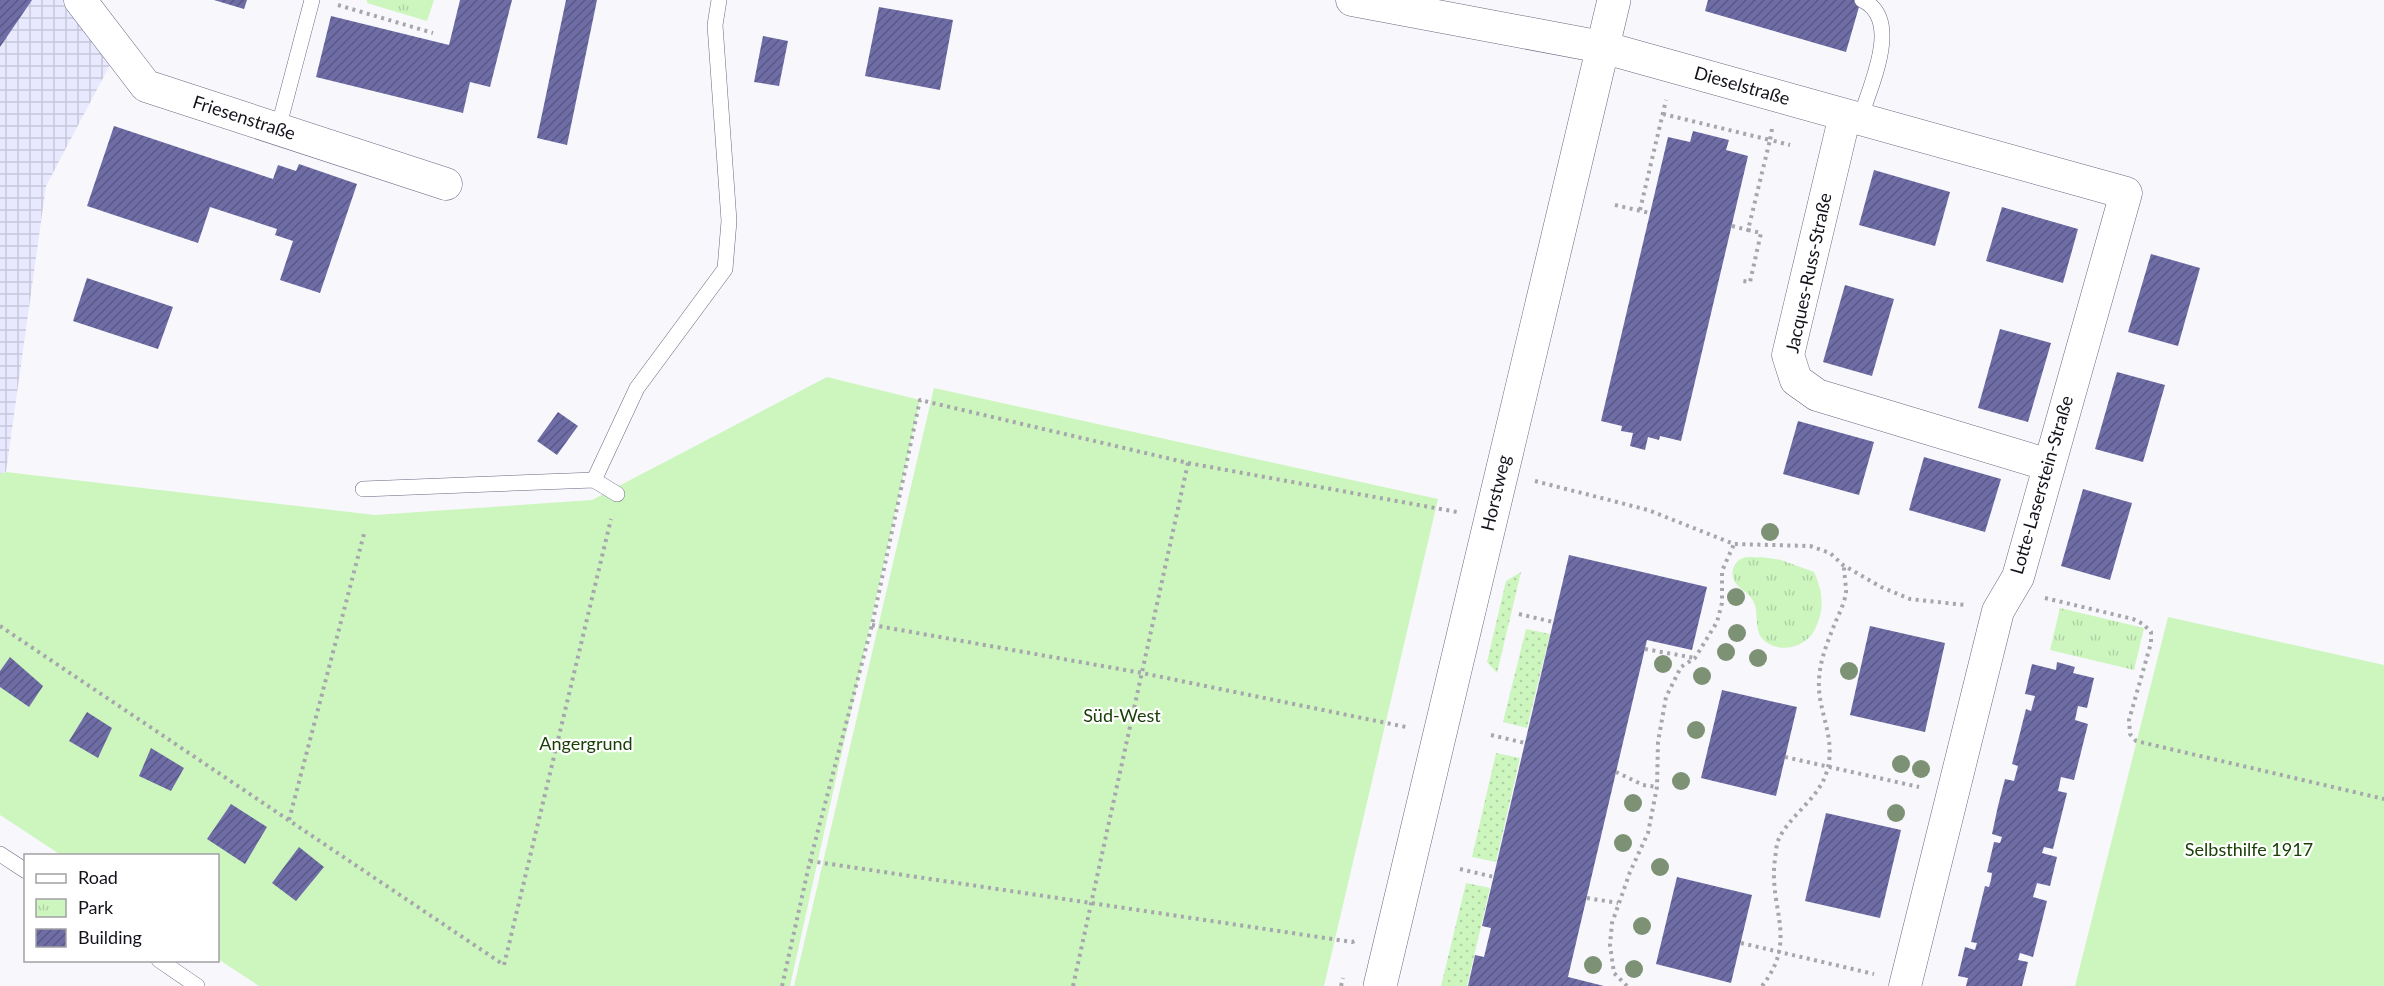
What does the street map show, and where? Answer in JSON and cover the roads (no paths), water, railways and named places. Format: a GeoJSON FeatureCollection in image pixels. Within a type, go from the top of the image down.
{"type":"FeatureCollection","features":[{"type":"Feature","properties":{"kind":"street","name":"Friesenstraße"},"geometry":{"type":"LineString","coordinates":[[80,0],[146,86],[446,184]]}},
{"type":"Feature","properties":{"kind":"street","name":"Dieselstraße"},"geometry":{"type":"LineString","coordinates":[[1352,0],[1602,47],[2126,193]]}},
{"type":"Feature","properties":{"kind":"street","name":"Horstweg"},"geometry":{"type":"LineString","coordinates":[[1380,986],[1614,0]]}},
{"type":"Feature","properties":{"kind":"street","name":"Jacques-Russ-Straße"},"geometry":{"type":"LineString","coordinates":[[1853,117],[1788,355],[1796,380],[1816,395],[2049,465]]}},
{"type":"Feature","properties":{"kind":"street","name":"Lotte-Laserstein-Straße"},"geometry":{"type":"LineString","coordinates":[[1906,984],[1952,795],[2004,600],[2018,577],[2126,193]]}},
{"type":"Feature","properties":{"kind":"lane"},"geometry":{"type":"LineString","coordinates":[[278,129],[312,0]]}},
{"type":"Feature","properties":{"kind":"lane"},"geometry":{"type":"LineString","coordinates":[[594,480],[637,388],[725,269],[729,221],[715,25],[719,0]]}},
{"type":"Feature","properties":{"kind":"lane"},"geometry":{"type":"LineString","coordinates":[[1853,117],[1882,45],[1884,32],[1881,18],[1876,10],[1862,0]]}},
{"type":"Feature","properties":{"kind":"lane"},"geometry":{"type":"LineString","coordinates":[[363,489],[594,480],[617,495]]}},
{"type":"Feature","properties":{"kind":"lane"},"geometry":{"type":"LineString","coordinates":[[0,854],[24,870]]}},
{"type":"Feature","properties":{"kind":"lane"},"geometry":{"type":"LineString","coordinates":[[162,962],[196,986]]}},
{"type":"Feature","properties":{"kind":"park label","name":"Süd-West"},"geometry":{"type":"Point","coordinates":[1122,716]}},
{"type":"Feature","properties":{"kind":"park label","name":"Angergrund"},"geometry":{"type":"Point","coordinates":[586,744]}},
{"type":"Feature","properties":{"kind":"park label","name":"Selbsthilfe 1917"},"geometry":{"type":"Point","coordinates":[2249,850]}}]}
